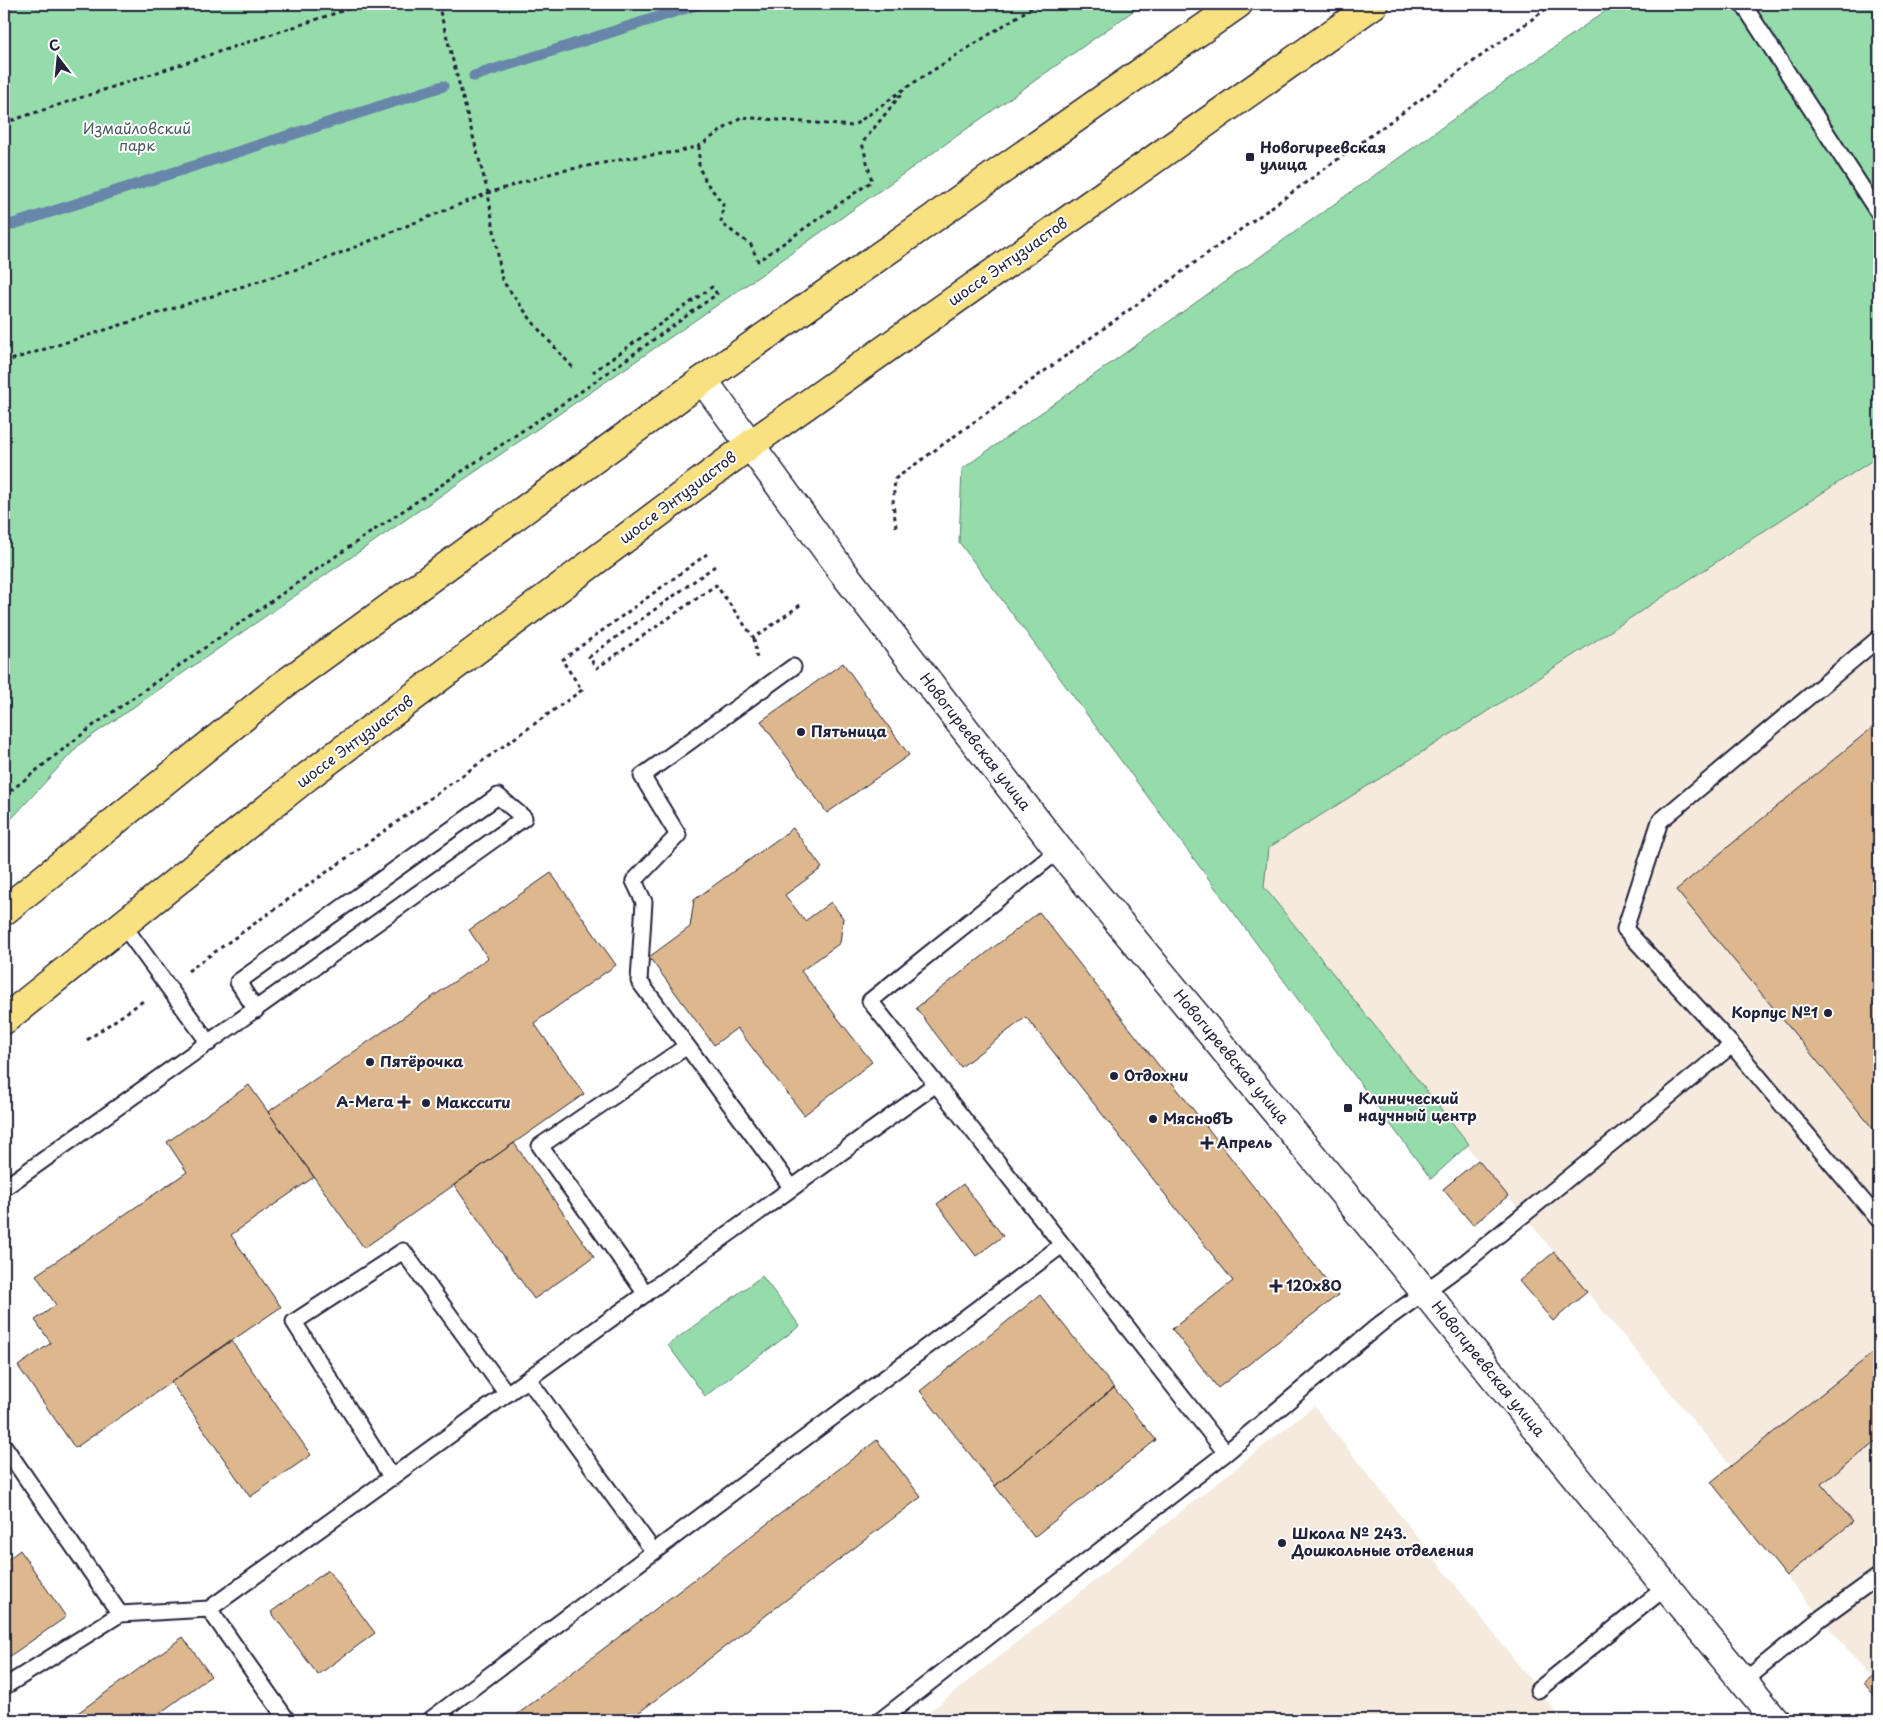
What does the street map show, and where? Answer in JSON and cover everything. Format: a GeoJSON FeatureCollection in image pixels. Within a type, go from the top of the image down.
{"type":"FeatureCollection","features":[{"type":"Feature","properties":{"kind":"main road"},"geometry":{"type":"LineString","coordinates":[[4,910],[283,685],[703,380],[1238,4]]}},
{"type":"Feature","properties":{"kind":"main road","name":"шоссе Энтузиастов"},"geometry":{"type":"LineString","coordinates":[[4,1020],[308,776],[751,444],[1374,4]]}},
{"type":"Feature","properties":{"kind":"main road","name":"Новогиреевская улица"},"geometry":{"type":"LineString","coordinates":[[703,380],[842,571],[1059,850],[1424,1291],[1775,1720]]}},
{"type":"Feature","properties":{"kind":"lane"},"geometry":{"type":"LineString","coordinates":[[1743,4],[1879,214]]}},
{"type":"Feature","properties":{"kind":"lane"},"geometry":{"type":"LineString","coordinates":[[1879,638],[1660,820],[1625,929],[1732,1045],[1879,1220]]}},
{"type":"Feature","properties":{"kind":"lane"},"geometry":{"type":"LineString","coordinates":[[792,1188],[639,981],[644,902],[634,881],[678,836],[642,776],[793,667]]}},
{"type":"Feature","properties":{"kind":"lane"},"geometry":{"type":"LineString","coordinates":[[4,1188],[256,1010],[524,818],[498,796],[238,982],[256,1010]]}},
{"type":"Feature","properties":{"kind":"lane"},"geometry":{"type":"LineString","coordinates":[[1059,850],[870,1001],[1226,1453]]}},
{"type":"Feature","properties":{"kind":"lane"},"geometry":{"type":"LineString","coordinates":[[123,924],[209,1043]]}},
{"type":"Feature","properties":{"kind":"lane"},"geometry":{"type":"LineString","coordinates":[[881,1720],[1226,1453],[1380,1324],[1463,1264],[1732,1045]]}},
{"type":"Feature","properties":{"kind":"lane"},"geometry":{"type":"LineString","coordinates":[[646,1294],[540,1146],[687,1046]]}},
{"type":"Feature","properties":{"kind":"lane"},"geometry":{"type":"LineString","coordinates":[[4,1687],[120,1614],[209,1609],[936,1084]]}},
{"type":"Feature","properties":{"kind":"lane"},"geometry":{"type":"LineString","coordinates":[[430,1720],[1062,1245]]}},
{"type":"Feature","properties":{"kind":"lane"},"geometry":{"type":"LineString","coordinates":[[392,1478],[294,1322],[403,1251],[507,1394]]}},
{"type":"Feature","properties":{"kind":"lane"},"geometry":{"type":"LineString","coordinates":[[528,1379],[654,1552]]}},
{"type":"Feature","properties":{"kind":"lane"},"geometry":{"type":"LineString","coordinates":[[4,1446],[120,1614]]}},
{"type":"Feature","properties":{"kind":"lane"},"geometry":{"type":"LineString","coordinates":[[1744,1681],[1821,1618],[1879,1576]]}},
{"type":"Feature","properties":{"kind":"lane"},"geometry":{"type":"LineString","coordinates":[[1538,1690],[1666,1587]]}},
{"type":"Feature","properties":{"kind":"lane"},"geometry":{"type":"LineString","coordinates":[[209,1609],[287,1720]]}},
{"type":"Feature","properties":{"kind":"path"},"geometry":{"type":"LineString","coordinates":[[4,123],[363,4]]}},
{"type":"Feature","properties":{"kind":"path"},"geometry":{"type":"LineString","coordinates":[[438,4],[488,193],[502,280],[535,325],[574,369]]}},
{"type":"Feature","properties":{"kind":"path"},"geometry":{"type":"LineString","coordinates":[[4,362],[312,264],[488,193],[556,172],[629,158],[677,152],[699,146],[741,117],[853,126],[907,87],[1037,4]]}},
{"type":"Feature","properties":{"kind":"path"},"geometry":{"type":"LineString","coordinates":[[896,527],[893,503],[895,479],[1553,4]]}},
{"type":"Feature","properties":{"kind":"path"},"geometry":{"type":"LineString","coordinates":[[699,146],[699,167],[706,182],[723,204],[721,222],[751,245],[758,261],[872,181],[862,143],[907,87]]}},
{"type":"Feature","properties":{"kind":"path"},"geometry":{"type":"LineString","coordinates":[[4,796],[94,725],[357,542],[589,386],[701,306],[716,294],[712,287],[594,372]]}},
{"type":"Feature","properties":{"kind":"path"},"geometry":{"type":"LineString","coordinates":[[202,961],[582,690],[562,660],[707,554]]}},
{"type":"Feature","properties":{"kind":"path"},"geometry":{"type":"LineString","coordinates":[[716,566],[589,657],[598,668],[716,585],[754,638],[803,603]]}},
{"type":"Feature","properties":{"kind":"shaded area"},"geometry":{"type":"Polygon","coordinates":[[[1879,4],[1879,1701],[1864,1683],[1871,1677],[1786,1576],[1711,1482],[1731,1466],[1478,1160],[999,557],[1879,4]]]}},
{"type":"Feature","properties":{"kind":"shaded area","name":"Школа № 243. Дошкольные отделения"},"geometry":{"type":"Polygon","coordinates":[[[1314,1406],[1562,1720],[919,1720],[1314,1406]]]}},
{"type":"Feature","properties":{"kind":"green space","name":"Измайловский парк"},"geometry":{"type":"Polygon","coordinates":[[[4,4],[1143,4],[755,279],[80,744],[4,827],[4,4]]]}},
{"type":"Feature","properties":{"kind":"green space"},"geometry":{"type":"Polygon","coordinates":[[[1615,4],[1879,4],[1879,456],[1480,716],[1268,848],[1264,887],[1469,1144],[1431,1179],[959,542],[962,469],[1615,4]]]}},
{"type":"Feature","properties":{"kind":"green space"},"geometry":{"type":"Polygon","coordinates":[[[762,1276],[800,1326],[705,1396],[668,1345],[762,1276]]]}},
{"type":"Feature","properties":{"kind":"building"},"geometry":{"type":"Polygon","coordinates":[[[843,663],[909,755],[827,813],[761,721],[843,663]]]}},
{"type":"Feature","properties":{"kind":"building","name":"Корпус №1"},"geometry":{"type":"Polygon","coordinates":[[[1879,722],[1879,1136],[1676,890],[1879,722]]]}},
{"type":"Feature","properties":{"kind":"building"},"geometry":{"type":"Polygon","coordinates":[[[793,828],[822,868],[785,895],[805,921],[831,902],[843,918],[840,943],[801,971],[872,1062],[804,1115],[737,1028],[714,1045],[649,957],[690,927],[694,900],[793,828]]]}},
{"type":"Feature","properties":{"kind":"building"},"geometry":{"type":"Polygon","coordinates":[[[551,873],[616,965],[534,1023],[584,1094],[364,1248],[268,1112],[488,958],[469,930],[551,873]]]}},
{"type":"Feature","properties":{"kind":"building"},"geometry":{"type":"Polygon","coordinates":[[[1039,912],[1338,1295],[1218,1388],[1172,1329],[1233,1281],[1026,1017],[961,1067],[916,1008],[1039,912]]]}},
{"type":"Feature","properties":{"kind":"building"},"geometry":{"type":"Polygon","coordinates":[[[249,1085],[314,1177],[231,1235],[281,1307],[75,1448],[18,1366],[51,1343],[35,1320],[56,1305],[36,1275],[187,1172],[167,1142],[249,1085]]]}},
{"type":"Feature","properties":{"kind":"building"},"geometry":{"type":"Polygon","coordinates":[[[514,1143],[594,1257],[534,1299],[454,1185],[514,1143]]]}},
{"type":"Feature","properties":{"kind":"building"},"geometry":{"type":"Polygon","coordinates":[[[1478,1160],[1508,1196],[1473,1225],[1443,1189],[1478,1160]]]}},
{"type":"Feature","properties":{"kind":"building"},"geometry":{"type":"Polygon","coordinates":[[[963,1184],[1003,1236],[976,1256],[937,1204],[963,1184]]]}},
{"type":"Feature","properties":{"kind":"building"},"geometry":{"type":"Polygon","coordinates":[[[1554,1252],[1587,1292],[1553,1321],[1519,1281],[1554,1252]]]}},
{"type":"Feature","properties":{"kind":"building"},"geometry":{"type":"Polygon","coordinates":[[[1040,1295],[1114,1388],[995,1486],[920,1391],[1040,1295]]]}},
{"type":"Feature","properties":{"kind":"building"},"geometry":{"type":"Polygon","coordinates":[[[231,1340],[311,1455],[250,1497],[171,1382],[231,1340]]]}},
{"type":"Feature","properties":{"kind":"building"},"geometry":{"type":"Polygon","coordinates":[[[1879,1348],[1879,1438],[1822,1484],[1853,1522],[1786,1576],[1711,1482],[1879,1348]]]}},
{"type":"Feature","properties":{"kind":"building"},"geometry":{"type":"Polygon","coordinates":[[[1114,1388],[1156,1440],[1034,1537],[995,1486],[1114,1388]]]}},
{"type":"Feature","properties":{"kind":"building"},"geometry":{"type":"Polygon","coordinates":[[[877,1440],[921,1497],[629,1720],[510,1720],[877,1440]]]}},
{"type":"Feature","properties":{"kind":"building"},"geometry":{"type":"Polygon","coordinates":[[[20,1550],[66,1617],[4,1660],[4,1555],[7,1560],[20,1550]]]}},
{"type":"Feature","properties":{"kind":"building"},"geometry":{"type":"Polygon","coordinates":[[[328,1570],[375,1633],[318,1675],[271,1612],[328,1570]]]}},
{"type":"Feature","properties":{"kind":"building"},"geometry":{"type":"Polygon","coordinates":[[[183,1637],[211,1676],[150,1720],[68,1720],[183,1637]]]}},
{"type":"Feature","properties":{"kind":"building"},"geometry":{"type":"Polygon","coordinates":[[[1879,1671],[1879,1701],[1864,1683],[1879,1671]]]}},
{"type":"Feature","properties":{"kind":"waterway"},"geometry":{"type":"LineString","coordinates":[[474,76],[699,4]]}},
{"type":"Feature","properties":{"kind":"waterway"},"geometry":{"type":"LineString","coordinates":[[4,227],[443,86]]}},
{"type":"Feature","properties":{"kind":"place","name":"Новогиреевская улица"},"geometry":{"type":"Point","coordinates":[1250,157]}},
{"type":"Feature","properties":{"kind":"place","name":"Пятьница"},"geometry":{"type":"Point","coordinates":[801,732]}},
{"type":"Feature","properties":{"kind":"place","name":"Корпус №1"},"geometry":{"type":"Point","coordinates":[1828,1013]}},
{"type":"Feature","properties":{"kind":"place","name":"Пятёрочка"},"geometry":{"type":"Point","coordinates":[370,1062]}},
{"type":"Feature","properties":{"kind":"place","name":"Отдохни"},"geometry":{"type":"Point","coordinates":[1114,1076]}},
{"type":"Feature","properties":{"kind":"place","name":"А-Мега"},"geometry":{"type":"Point","coordinates":[404,1102]}},
{"type":"Feature","properties":{"kind":"place","name":"Макссити"},"geometry":{"type":"Point","coordinates":[426,1103]}},
{"type":"Feature","properties":{"kind":"place","name":"Клинический научный центр"},"geometry":{"type":"Point","coordinates":[1348,1108]}},
{"type":"Feature","properties":{"kind":"place","name":"МясновЪ"},"geometry":{"type":"Point","coordinates":[1153,1119]}},
{"type":"Feature","properties":{"kind":"place","name":"Апрель"},"geometry":{"type":"Point","coordinates":[1207,1143]}},
{"type":"Feature","properties":{"kind":"place","name":"120x80"},"geometry":{"type":"Point","coordinates":[1276,1286]}},
{"type":"Feature","properties":{"kind":"place","name":"Школа № 243. Дошкольные отделения"},"geometry":{"type":"Point","coordinates":[1282,1543]}}]}
